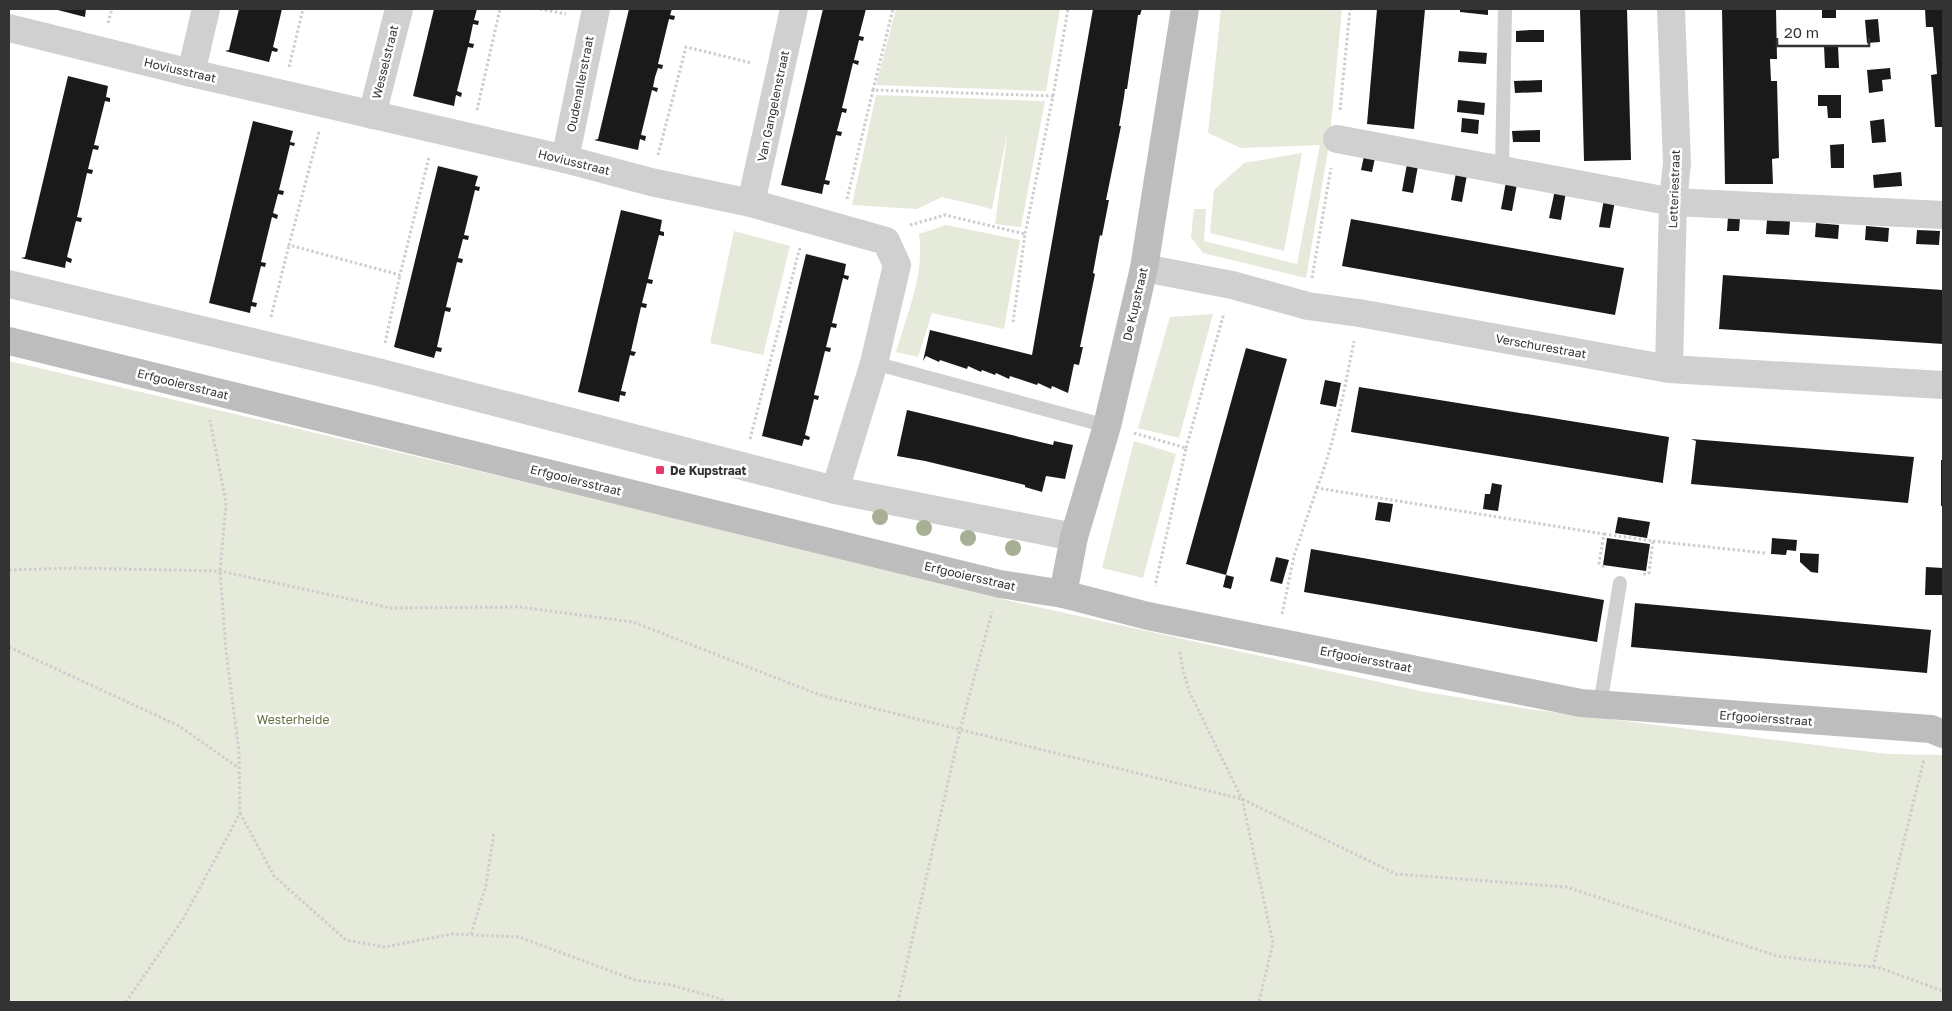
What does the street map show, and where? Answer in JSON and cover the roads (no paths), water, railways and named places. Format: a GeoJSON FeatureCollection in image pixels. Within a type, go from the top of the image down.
{"type":"FeatureCollection","features":[{"type":"Feature","properties":{"kind":"street"},"geometry":{"type":"LineString","coordinates":[[9,28],[14,9]]}},
{"type":"Feature","properties":{"kind":"street"},"geometry":{"type":"LineString","coordinates":[[191,73],[206,9]]}},
{"type":"Feature","properties":{"kind":"street","name":"Wesselstraat"},"geometry":{"type":"LineString","coordinates":[[372,115],[398,9]]}},
{"type":"Feature","properties":{"kind":"street","name":"Oudenallerstraat"},"geometry":{"type":"LineString","coordinates":[[565,159],[596,9]]}},
{"type":"Feature","properties":{"kind":"street","name":"Van Gangelenstraat"},"geometry":{"type":"LineString","coordinates":[[752,203],[794,9]]}},
{"type":"Feature","properties":{"kind":"street","name":"De Kupstraat"},"geometry":{"type":"LineString","coordinates":[[1063,594],[1074,537],[1107,426],[1144,268],[1185,9]]}},
{"type":"Feature","properties":{"kind":"street","name":"Letteriestraat"},"geometry":{"type":"LineString","coordinates":[[1669,369],[1673,202],[1677,163],[1671,9]]}},
{"type":"Feature","properties":{"kind":"street","name":"Hoviusstraat"},"geometry":{"type":"LineString","coordinates":[[9,28],[191,73],[565,159],[651,182],[752,203],[886,242],[897,265],[874,363]]}},
{"type":"Feature","properties":{"kind":"street"},"geometry":{"type":"LineString","coordinates":[[1340,140],[1673,202],[1943,215]]}},
{"type":"Feature","properties":{"kind":"street","name":"Verschurestraat"},"geometry":{"type":"LineString","coordinates":[[1144,268],[1232,285],[1308,306],[1359,313],[1669,369],[1943,385]]}},
{"type":"Feature","properties":{"kind":"street"},"geometry":{"type":"LineString","coordinates":[[9,284],[378,372],[835,490],[1074,537]]}},
{"type":"Feature","properties":{"kind":"street","name":"Erfgooiersstraat"},"geometry":{"type":"LineString","coordinates":[[9,341],[1000,584],[1063,594],[1148,616],[1581,703],[1937,732]]}},
{"type":"Feature","properties":{"kind":"street"},"geometry":{"type":"LineString","coordinates":[[835,490],[874,363]]}},
{"type":"Feature","properties":{"kind":"lane"},"geometry":{"type":"LineString","coordinates":[[1502,170],[1505,9]]}},
{"type":"Feature","properties":{"kind":"lane"},"geometry":{"type":"LineString","coordinates":[[874,363],[1107,426]]}},
{"type":"Feature","properties":{"kind":"lane"},"geometry":{"type":"LineString","coordinates":[[1600,705],[1620,583]]}},
{"type":"Feature","properties":{"kind":"place","name":"De Kupstraat"},"geometry":{"type":"Point","coordinates":[660,470]}},
{"type":"Feature","properties":{"kind":"park label","name":"Westerheide"},"geometry":{"type":"Point","coordinates":[293,719]}}]}
